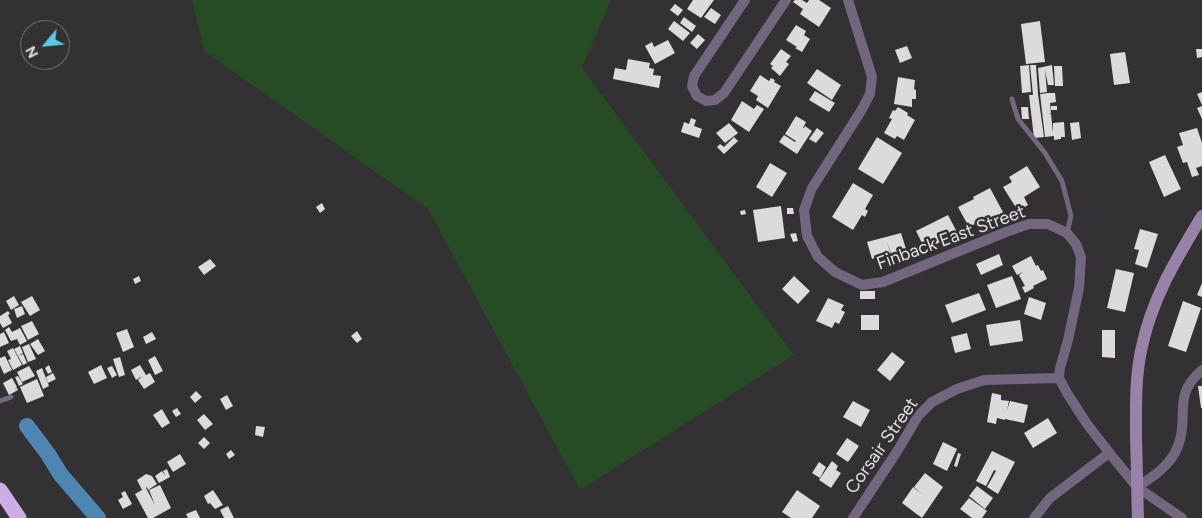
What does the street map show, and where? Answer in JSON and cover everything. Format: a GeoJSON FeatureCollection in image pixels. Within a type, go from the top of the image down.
{"type":"FeatureCollection","features":[{"type":"Feature","properties":{"kind":"highway"},"geometry":{"type":"LineString","coordinates":[[0,490],[19,518]]}},
{"type":"Feature","properties":{"kind":"street"},"geometry":{"type":"LineString","coordinates":[[745,0],[694,76],[692,86],[697,96],[706,101],[715,100],[724,93],[786,0]]}},
{"type":"Feature","properties":{"kind":"street","name":"Finback East Street"},"geometry":{"type":"LineString","coordinates":[[848,0],[872,77],[870,94],[812,188],[804,210],[806,236],[818,258],[835,272],[862,285],[883,282],[1029,224],[1048,224],[1067,233]]}},
{"type":"Feature","properties":{"kind":"street"},"geometry":{"type":"LineString","coordinates":[[1138,518],[1136,401],[1141,350],[1147,326],[1165,280],[1202,216]]}},
{"type":"Feature","properties":{"kind":"street"},"geometry":{"type":"LineString","coordinates":[[1067,233],[1076,244],[1081,256],[1079,288],[1059,378],[1087,424],[1137,487],[1182,518]]}},
{"type":"Feature","properties":{"kind":"street"},"geometry":{"type":"LineString","coordinates":[[1137,487],[1161,470],[1170,460],[1178,446],[1182,427],[1184,394],[1188,385],[1202,370]]}},
{"type":"Feature","properties":{"kind":"street","name":"Corsair Street"},"geometry":{"type":"LineString","coordinates":[[852,518],[898,450],[918,416],[932,402],[957,389],[984,380],[1059,378]]}},
{"type":"Feature","properties":{"kind":"street"},"geometry":{"type":"LineString","coordinates":[[1034,518],[1050,498],[1109,453]]}},
{"type":"Feature","properties":{"kind":"lane"},"geometry":{"type":"LineString","coordinates":[[1012,99],[1018,119],[1045,153],[1062,181],[1071,216],[1067,233]]}},
{"type":"Feature","properties":{"kind":"lane"},"geometry":{"type":"LineString","coordinates":[[0,401],[11,397]]}},
{"type":"Feature","properties":{"kind":"green space"},"geometry":{"type":"Polygon","coordinates":[[[192,0],[611,0],[582,68],[794,355],[580,490],[428,209],[204,51],[192,0]]]}},
{"type":"Feature","properties":{"kind":"building"},"geometry":{"type":"Polygon","coordinates":[[[693,0],[714,0],[701,18],[687,9],[693,0]]]}},
{"type":"Feature","properties":{"kind":"building"},"geometry":{"type":"Polygon","coordinates":[[[795,0],[802,0],[807,3],[809,0],[819,0],[831,8],[819,27],[800,14],[803,9],[793,2],[795,0]]]}},
{"type":"Feature","properties":{"kind":"building"},"geometry":{"type":"Polygon","coordinates":[[[675,4],[683,10],[678,16],[670,10],[675,4]]]}},
{"type":"Feature","properties":{"kind":"building"},"geometry":{"type":"Polygon","coordinates":[[[711,8],[721,15],[715,24],[704,17],[711,8]]]}},
{"type":"Feature","properties":{"kind":"building"},"geometry":{"type":"Polygon","coordinates":[[[684,17],[696,26],[692,32],[680,23],[684,17]]]}},
{"type":"Feature","properties":{"kind":"building"},"geometry":{"type":"Polygon","coordinates":[[[674,21],[690,33],[683,41],[668,29],[674,21]]]}},
{"type":"Feature","properties":{"kind":"building"},"geometry":{"type":"Polygon","coordinates":[[[1040,21],[1045,62],[1026,64],[1021,24],[1040,21]]]}},
{"type":"Feature","properties":{"kind":"building"},"geometry":{"type":"Polygon","coordinates":[[[796,25],[806,31],[804,35],[810,39],[802,52],[786,40],[796,25]]]}},
{"type":"Feature","properties":{"kind":"building"},"geometry":{"type":"Polygon","coordinates":[[[698,34],[705,40],[697,49],[690,43],[698,34]]]}},
{"type":"Feature","properties":{"kind":"building"},"geometry":{"type":"Polygon","coordinates":[[[668,40],[675,53],[655,64],[645,46],[652,42],[654,47],[668,40]]]}},
{"type":"Feature","properties":{"kind":"building"},"geometry":{"type":"Polygon","coordinates":[[[907,46],[912,58],[900,63],[895,50],[907,46]]]}},
{"type":"Feature","properties":{"kind":"building"},"geometry":{"type":"Polygon","coordinates":[[[781,49],[791,56],[786,62],[789,64],[780,76],[771,68],[773,66],[770,64],[781,49]]]}},
{"type":"Feature","properties":{"kind":"building"},"geometry":{"type":"Polygon","coordinates":[[[1196,49],[1202,49],[1202,57],[1197,58],[1196,49]]]}},
{"type":"Feature","properties":{"kind":"building"},"geometry":{"type":"Polygon","coordinates":[[[1125,52],[1130,83],[1114,85],[1110,54],[1125,52]]]}},
{"type":"Feature","properties":{"kind":"building"},"geometry":{"type":"Polygon","coordinates":[[[628,59],[650,63],[649,68],[654,69],[653,75],[661,76],[659,88],[613,79],[615,68],[626,70],[628,59]]]}},
{"type":"Feature","properties":{"kind":"building"},"geometry":{"type":"Polygon","coordinates":[[[1029,65],[1031,92],[1022,93],[1020,66],[1029,65]]]}},
{"type":"Feature","properties":{"kind":"building"},"geometry":{"type":"Polygon","coordinates":[[[1030,65],[1036,65],[1044,137],[1034,138],[1029,95],[1033,95],[1030,65]]]}},
{"type":"Feature","properties":{"kind":"building"},"geometry":{"type":"Polygon","coordinates":[[[1052,65],[1054,85],[1048,85],[1045,70],[1047,92],[1040,93],[1038,68],[1052,65]]]}},
{"type":"Feature","properties":{"kind":"building"},"geometry":{"type":"Polygon","coordinates":[[[1054,66],[1062,66],[1063,86],[1055,86],[1054,66]]]}},
{"type":"Feature","properties":{"kind":"building"},"geometry":{"type":"Polygon","coordinates":[[[817,69],[841,85],[832,100],[807,83],[817,69]]]}},
{"type":"Feature","properties":{"kind":"building"},"geometry":{"type":"Polygon","coordinates":[[[760,75],[769,81],[771,78],[775,80],[774,82],[781,86],[768,108],[756,100],[758,96],[750,91],[760,75]]]}},
{"type":"Feature","properties":{"kind":"building"},"geometry":{"type":"Polygon","coordinates":[[[898,77],[915,80],[916,99],[912,99],[912,107],[894,104],[898,77]]]}},
{"type":"Feature","properties":{"kind":"building"},"geometry":{"type":"Polygon","coordinates":[[[815,91],[835,103],[829,112],[809,100],[815,91]]]}},
{"type":"Feature","properties":{"kind":"building"},"geometry":{"type":"Polygon","coordinates":[[[1202,92],[1202,105],[1197,94],[1202,92]]]}},
{"type":"Feature","properties":{"kind":"building"},"geometry":{"type":"Polygon","coordinates":[[[1055,93],[1056,102],[1050,103],[1051,113],[1049,114],[1051,114],[1053,133],[1053,123],[1064,122],[1065,137],[1061,137],[1061,139],[1054,140],[1054,136],[1045,137],[1040,94],[1055,93]]]}},
{"type":"Feature","properties":{"kind":"building"},"geometry":{"type":"Polygon","coordinates":[[[742,101],[754,109],[757,105],[764,109],[749,132],[731,120],[742,101]]]}},
{"type":"Feature","properties":{"kind":"building"},"geometry":{"type":"Polygon","coordinates":[[[1051,106],[1057,106],[1057,110],[1051,110],[1051,106]]]}},
{"type":"Feature","properties":{"kind":"building"},"geometry":{"type":"Polygon","coordinates":[[[1202,106],[1202,119],[1197,108],[1202,106]]]}},
{"type":"Feature","properties":{"kind":"building"},"geometry":{"type":"Polygon","coordinates":[[[898,107],[915,120],[904,140],[897,136],[895,139],[884,133],[892,119],[889,118],[893,110],[895,111],[898,107]]]}},
{"type":"Feature","properties":{"kind":"building"},"geometry":{"type":"Polygon","coordinates":[[[1021,107],[1028,107],[1029,119],[1022,119],[1021,107]]]}},
{"type":"Feature","properties":{"kind":"building"},"geometry":{"type":"Polygon","coordinates":[[[796,116],[806,122],[803,128],[805,126],[812,131],[797,154],[779,142],[784,135],[796,141],[785,134],[796,116]]]}},
{"type":"Feature","properties":{"kind":"building"},"geometry":{"type":"Polygon","coordinates":[[[691,118],[696,120],[694,126],[702,129],[699,138],[681,132],[684,122],[689,124],[691,118]]]}},
{"type":"Feature","properties":{"kind":"building"},"geometry":{"type":"Polygon","coordinates":[[[1079,122],[1081,138],[1072,140],[1070,123],[1079,122]]]}},
{"type":"Feature","properties":{"kind":"building"},"geometry":{"type":"Polygon","coordinates":[[[729,123],[738,133],[725,143],[716,133],[729,123]]]}},
{"type":"Feature","properties":{"kind":"building"},"geometry":{"type":"Polygon","coordinates":[[[817,128],[824,133],[816,143],[809,139],[817,128]]]}},
{"type":"Feature","properties":{"kind":"building"},"geometry":{"type":"Polygon","coordinates":[[[1197,128],[1202,143],[1202,166],[1196,168],[1199,175],[1192,177],[1187,162],[1183,163],[1177,147],[1183,145],[1179,133],[1197,128]]]}},
{"type":"Feature","properties":{"kind":"building"},"geometry":{"type":"Polygon","coordinates":[[[734,137],[738,141],[724,154],[717,147],[720,144],[724,147],[734,137]]]}},
{"type":"Feature","properties":{"kind":"building"},"geometry":{"type":"Polygon","coordinates":[[[877,137],[902,153],[883,184],[858,169],[877,137]]]}},
{"type":"Feature","properties":{"kind":"building"},"geometry":{"type":"Polygon","coordinates":[[[1165,155],[1181,189],[1164,197],[1149,162],[1165,155]]]}},
{"type":"Feature","properties":{"kind":"building"},"geometry":{"type":"Polygon","coordinates":[[[770,163],[787,173],[772,197],[756,187],[770,163]]]}},
{"type":"Feature","properties":{"kind":"building"},"geometry":{"type":"Polygon","coordinates":[[[1027,166],[1040,187],[1024,197],[1028,205],[1018,211],[1003,187],[1012,182],[1009,177],[1027,166]]]}},
{"type":"Feature","properties":{"kind":"building"},"geometry":{"type":"Polygon","coordinates":[[[853,183],[873,195],[865,209],[868,211],[865,217],[862,215],[853,230],[832,217],[853,183]]]}},
{"type":"Feature","properties":{"kind":"building"},"geometry":{"type":"Polygon","coordinates":[[[990,188],[1004,214],[977,227],[975,224],[969,227],[958,207],[990,188]]]}},
{"type":"Feature","properties":{"kind":"building"},"geometry":{"type":"Polygon","coordinates":[[[322,203],[325,209],[320,213],[316,207],[322,203]]]}},
{"type":"Feature","properties":{"kind":"building"},"geometry":{"type":"Polygon","coordinates":[[[781,206],[785,238],[758,242],[753,210],[781,206]]]}},
{"type":"Feature","properties":{"kind":"building"},"geometry":{"type":"Polygon","coordinates":[[[787,208],[793,208],[794,214],[787,214],[787,208]]]}},
{"type":"Feature","properties":{"kind":"building"},"geometry":{"type":"Polygon","coordinates":[[[745,210],[746,214],[741,215],[740,211],[745,210]]]}},
{"type":"Feature","properties":{"kind":"building"},"geometry":{"type":"Polygon","coordinates":[[[948,215],[958,234],[925,249],[916,231],[948,215]]]}},
{"type":"Feature","properties":{"kind":"building"},"geometry":{"type":"Polygon","coordinates":[[[1140,229],[1158,234],[1147,268],[1135,264],[1139,250],[1134,249],[1140,229]]]}},
{"type":"Feature","properties":{"kind":"building"},"geometry":{"type":"Polygon","coordinates":[[[796,233],[798,241],[793,242],[790,234],[796,233]]]}},
{"type":"Feature","properties":{"kind":"building"},"geometry":{"type":"Polygon","coordinates":[[[901,233],[906,249],[900,251],[901,254],[892,257],[887,242],[891,256],[881,259],[880,256],[872,259],[867,242],[901,233]]]}},
{"type":"Feature","properties":{"kind":"building"},"geometry":{"type":"Polygon","coordinates":[[[999,254],[1003,265],[981,275],[976,264],[999,254]]]}},
{"type":"Feature","properties":{"kind":"building"},"geometry":{"type":"Polygon","coordinates":[[[1031,256],[1036,266],[1038,265],[1041,271],[1043,270],[1047,279],[1033,286],[1034,288],[1025,293],[1022,287],[1025,286],[1019,275],[1023,272],[1017,275],[1012,266],[1031,256]]]}},
{"type":"Feature","properties":{"kind":"building"},"geometry":{"type":"Polygon","coordinates":[[[210,259],[216,266],[204,275],[198,267],[210,259]]]}},
{"type":"Feature","properties":{"kind":"building"},"geometry":{"type":"Polygon","coordinates":[[[1116,269],[1134,273],[1125,312],[1107,308],[1116,269]]]}},
{"type":"Feature","properties":{"kind":"building"},"geometry":{"type":"Polygon","coordinates":[[[139,276],[141,281],[135,284],[133,279],[139,276]]]}},
{"type":"Feature","properties":{"kind":"building"},"geometry":{"type":"Polygon","coordinates":[[[794,276],[810,291],[798,304],[782,289],[794,276]]]}},
{"type":"Feature","properties":{"kind":"building"},"geometry":{"type":"Polygon","coordinates":[[[1012,276],[1021,299],[996,308],[987,285],[1012,276]]]}},
{"type":"Feature","properties":{"kind":"building"},"geometry":{"type":"Polygon","coordinates":[[[1202,283],[1202,297],[1197,295],[1202,283]]]}},
{"type":"Feature","properties":{"kind":"building"},"geometry":{"type":"Polygon","coordinates":[[[860,291],[875,291],[875,299],[860,299],[860,291]]]}},
{"type":"Feature","properties":{"kind":"building"},"geometry":{"type":"Polygon","coordinates":[[[979,293],[986,310],[952,323],[945,305],[979,293]]]}},
{"type":"Feature","properties":{"kind":"building"},"geometry":{"type":"Polygon","coordinates":[[[14,296],[19,305],[11,310],[6,301],[14,296]]]}},
{"type":"Feature","properties":{"kind":"building"},"geometry":{"type":"Polygon","coordinates":[[[32,296],[40,310],[30,316],[21,302],[32,296]]]}},
{"type":"Feature","properties":{"kind":"building"},"geometry":{"type":"Polygon","coordinates":[[[1029,297],[1046,303],[1041,320],[1024,314],[1029,297]]]}},
{"type":"Feature","properties":{"kind":"building"},"geometry":{"type":"Polygon","coordinates":[[[828,298],[844,305],[841,310],[845,312],[839,324],[835,322],[832,328],[816,321],[828,298]]]}},
{"type":"Feature","properties":{"kind":"building"},"geometry":{"type":"Polygon","coordinates":[[[1183,301],[1201,308],[1186,352],[1168,346],[1183,301]]]}},
{"type":"Feature","properties":{"kind":"building"},"geometry":{"type":"Polygon","coordinates":[[[22,306],[25,314],[17,318],[14,309],[22,306]]]}},
{"type":"Feature","properties":{"kind":"building"},"geometry":{"type":"Polygon","coordinates":[[[8,311],[12,323],[3,328],[0,323],[0,316],[8,311]]]}},
{"type":"Feature","properties":{"kind":"building"},"geometry":{"type":"Polygon","coordinates":[[[861,315],[879,315],[879,330],[861,330],[861,315]]]}},
{"type":"Feature","properties":{"kind":"building"},"geometry":{"type":"Polygon","coordinates":[[[1020,320],[1023,341],[990,346],[986,325],[1020,320]]]}},
{"type":"Feature","properties":{"kind":"building"},"geometry":{"type":"Polygon","coordinates":[[[32,321],[39,334],[28,340],[21,326],[32,321]]]}},
{"type":"Feature","properties":{"kind":"building"},"geometry":{"type":"Polygon","coordinates":[[[9,327],[12,332],[20,328],[27,341],[20,345],[17,339],[11,341],[5,330],[9,327]]]}},
{"type":"Feature","properties":{"kind":"building"},"geometry":{"type":"Polygon","coordinates":[[[127,329],[134,347],[123,352],[116,333],[127,329]]]}},
{"type":"Feature","properties":{"kind":"building"},"geometry":{"type":"Polygon","coordinates":[[[1102,330],[1115,330],[1115,358],[1102,357],[1102,330]]]}},
{"type":"Feature","properties":{"kind":"building"},"geometry":{"type":"Polygon","coordinates":[[[357,331],[362,339],[357,343],[351,336],[357,331]]]}},
{"type":"Feature","properties":{"kind":"building"},"geometry":{"type":"Polygon","coordinates":[[[4,332],[9,343],[0,347],[0,334],[4,332]]]}},
{"type":"Feature","properties":{"kind":"building"},"geometry":{"type":"Polygon","coordinates":[[[152,332],[156,339],[146,344],[143,337],[152,332]]]}},
{"type":"Feature","properties":{"kind":"building"},"geometry":{"type":"Polygon","coordinates":[[[967,333],[971,349],[955,353],[951,337],[967,333]]]}},
{"type":"Feature","properties":{"kind":"building"},"geometry":{"type":"Polygon","coordinates":[[[38,339],[45,351],[38,355],[30,344],[38,339]]]}},
{"type":"Feature","properties":{"kind":"building"},"geometry":{"type":"Polygon","coordinates":[[[29,344],[36,359],[28,362],[22,347],[29,344]]]}},
{"type":"Feature","properties":{"kind":"building"},"geometry":{"type":"Polygon","coordinates":[[[20,346],[23,353],[18,356],[14,349],[20,346]]]}},
{"type":"Feature","properties":{"kind":"building"},"geometry":{"type":"Polygon","coordinates":[[[13,348],[22,365],[13,370],[8,360],[11,359],[7,351],[13,348]]]}},
{"type":"Feature","properties":{"kind":"building"},"geometry":{"type":"Polygon","coordinates":[[[892,352],[905,362],[890,381],[877,370],[892,352]]]}},
{"type":"Feature","properties":{"kind":"building"},"geometry":{"type":"Polygon","coordinates":[[[23,354],[27,363],[23,365],[18,356],[23,354]]]}},
{"type":"Feature","properties":{"kind":"building"},"geometry":{"type":"Polygon","coordinates":[[[5,356],[12,370],[4,374],[0,365],[0,358],[5,356]]]}},
{"type":"Feature","properties":{"kind":"building"},"geometry":{"type":"Polygon","coordinates":[[[155,356],[163,371],[155,375],[148,360],[155,356]]]}},
{"type":"Feature","properties":{"kind":"building"},"geometry":{"type":"Polygon","coordinates":[[[120,357],[125,375],[119,377],[113,359],[120,357]]]}},
{"type":"Feature","properties":{"kind":"building"},"geometry":{"type":"Polygon","coordinates":[[[49,365],[52,372],[48,374],[45,368],[49,365]]]}},
{"type":"Feature","properties":{"kind":"building"},"geometry":{"type":"Polygon","coordinates":[[[101,365],[107,378],[94,384],[88,372],[101,365]]]}},
{"type":"Feature","properties":{"kind":"building"},"geometry":{"type":"Polygon","coordinates":[[[140,365],[146,375],[150,373],[155,382],[144,389],[138,380],[142,376],[136,380],[131,370],[140,365]]]}},
{"type":"Feature","properties":{"kind":"building"},"geometry":{"type":"Polygon","coordinates":[[[29,366],[35,376],[22,382],[17,372],[29,366]]]}},
{"type":"Feature","properties":{"kind":"building"},"geometry":{"type":"Polygon","coordinates":[[[112,366],[117,375],[112,378],[107,368],[112,366]]]}},
{"type":"Feature","properties":{"kind":"building"},"geometry":{"type":"Polygon","coordinates":[[[42,368],[49,386],[43,389],[36,371],[42,368]]]}},
{"type":"Feature","properties":{"kind":"building"},"geometry":{"type":"Polygon","coordinates":[[[53,373],[56,379],[48,383],[46,377],[53,373]]]}},
{"type":"Feature","properties":{"kind":"building"},"geometry":{"type":"Polygon","coordinates":[[[18,376],[23,384],[19,386],[15,377],[18,376]]]}},
{"type":"Feature","properties":{"kind":"building"},"geometry":{"type":"Polygon","coordinates":[[[12,378],[17,387],[15,389],[17,388],[18,390],[9,395],[3,383],[12,378]]]}},
{"type":"Feature","properties":{"kind":"building"},"geometry":{"type":"Polygon","coordinates":[[[37,379],[44,396],[27,403],[20,387],[37,379]]]}},
{"type":"Feature","properties":{"kind":"building"},"geometry":{"type":"Polygon","coordinates":[[[1198,386],[1202,386],[1202,408],[1201,408],[1198,386]]]}},
{"type":"Feature","properties":{"kind":"building"},"geometry":{"type":"Polygon","coordinates":[[[196,391],[202,397],[195,403],[190,397],[196,391]]]}},
{"type":"Feature","properties":{"kind":"building"},"geometry":{"type":"Polygon","coordinates":[[[992,393],[1001,395],[1001,400],[1009,401],[1007,410],[1010,401],[1028,405],[1024,423],[997,418],[996,424],[987,422],[992,393]]]}},
{"type":"Feature","properties":{"kind":"building"},"geometry":{"type":"Polygon","coordinates":[[[227,395],[233,406],[226,410],[220,399],[227,395]]]}},
{"type":"Feature","properties":{"kind":"building"},"geometry":{"type":"Polygon","coordinates":[[[853,401],[870,410],[861,427],[843,417],[853,401]]]}},
{"type":"Feature","properties":{"kind":"building"},"geometry":{"type":"Polygon","coordinates":[[[177,408],[181,414],[176,417],[172,411],[177,408]]]}},
{"type":"Feature","properties":{"kind":"building"},"geometry":{"type":"Polygon","coordinates":[[[162,409],[170,423],[162,428],[153,415],[162,409]]]}},
{"type":"Feature","properties":{"kind":"building"},"geometry":{"type":"Polygon","coordinates":[[[204,414],[213,424],[205,430],[197,420],[204,414]]]}},
{"type":"Feature","properties":{"kind":"building"},"geometry":{"type":"Polygon","coordinates":[[[1048,418],[1057,433],[1033,448],[1024,433],[1048,418]]]}},
{"type":"Feature","properties":{"kind":"building"},"geometry":{"type":"Polygon","coordinates":[[[256,426],[265,427],[263,437],[255,435],[256,426]]]}},
{"type":"Feature","properties":{"kind":"building"},"geometry":{"type":"Polygon","coordinates":[[[204,437],[210,443],[204,449],[198,443],[204,437]]]}},
{"type":"Feature","properties":{"kind":"building"},"geometry":{"type":"Polygon","coordinates":[[[847,438],[859,446],[848,462],[836,454],[847,438]]]}},
{"type":"Feature","properties":{"kind":"building"},"geometry":{"type":"Polygon","coordinates":[[[943,442],[957,449],[947,471],[933,464],[943,442]]]}},
{"type":"Feature","properties":{"kind":"building"},"geometry":{"type":"Polygon","coordinates":[[[231,450],[235,455],[229,459],[226,454],[231,450]]]}},
{"type":"Feature","properties":{"kind":"building"},"geometry":{"type":"Polygon","coordinates":[[[992,451],[1015,462],[998,494],[987,487],[996,471],[994,470],[986,486],[976,481],[992,451]]]}},
{"type":"Feature","properties":{"kind":"building"},"geometry":{"type":"Polygon","coordinates":[[[958,453],[961,454],[957,467],[954,466],[958,453]]]}},
{"type":"Feature","properties":{"kind":"building"},"geometry":{"type":"Polygon","coordinates":[[[180,454],[186,464],[173,472],[167,462],[180,454]]]}},
{"type":"Feature","properties":{"kind":"building"},"geometry":{"type":"Polygon","coordinates":[[[832,461],[838,466],[836,470],[841,473],[831,488],[819,480],[832,461]]]}},
{"type":"Feature","properties":{"kind":"building"},"geometry":{"type":"Polygon","coordinates":[[[819,462],[826,467],[820,478],[812,473],[819,462]]]}},
{"type":"Feature","properties":{"kind":"building"},"geometry":{"type":"Polygon","coordinates":[[[167,469],[170,477],[159,483],[155,476],[162,471],[166,477],[163,471],[167,469]]]}},
{"type":"Feature","properties":{"kind":"building"},"geometry":{"type":"Polygon","coordinates":[[[925,473],[943,487],[922,518],[902,503],[913,487],[922,494],[914,487],[925,473]]]}},
{"type":"Feature","properties":{"kind":"building"},"geometry":{"type":"Polygon","coordinates":[[[146,474],[152,476],[157,484],[148,490],[146,488],[155,505],[149,490],[160,485],[171,508],[153,518],[148,518],[135,494],[142,490],[137,480],[146,474]]]}},
{"type":"Feature","properties":{"kind":"building"},"geometry":{"type":"Polygon","coordinates":[[[977,486],[993,498],[985,509],[969,496],[977,486]]]}},
{"type":"Feature","properties":{"kind":"building"},"geometry":{"type":"Polygon","coordinates":[[[213,490],[223,505],[215,509],[210,503],[208,504],[204,496],[213,490]]]}},
{"type":"Feature","properties":{"kind":"building"},"geometry":{"type":"Polygon","coordinates":[[[797,490],[820,506],[812,518],[791,518],[782,512],[797,490]]]}},
{"type":"Feature","properties":{"kind":"building"},"geometry":{"type":"Polygon","coordinates":[[[125,491],[132,504],[123,509],[118,500],[123,497],[121,493],[125,491]]]}},
{"type":"Feature","properties":{"kind":"building"},"geometry":{"type":"Polygon","coordinates":[[[969,498],[987,511],[982,518],[972,518],[960,509],[969,498]]]}},
{"type":"Feature","properties":{"kind":"building"},"geometry":{"type":"Polygon","coordinates":[[[228,506],[234,518],[224,518],[220,510],[228,506]]]}},
{"type":"Feature","properties":{"kind":"building"},"geometry":{"type":"Polygon","coordinates":[[[196,510],[200,518],[188,518],[186,514],[196,510]]]}},
{"type":"Feature","properties":{"kind":"waterway"},"geometry":{"type":"LineString","coordinates":[[27,426],[61,475],[98,518]]}}]}
